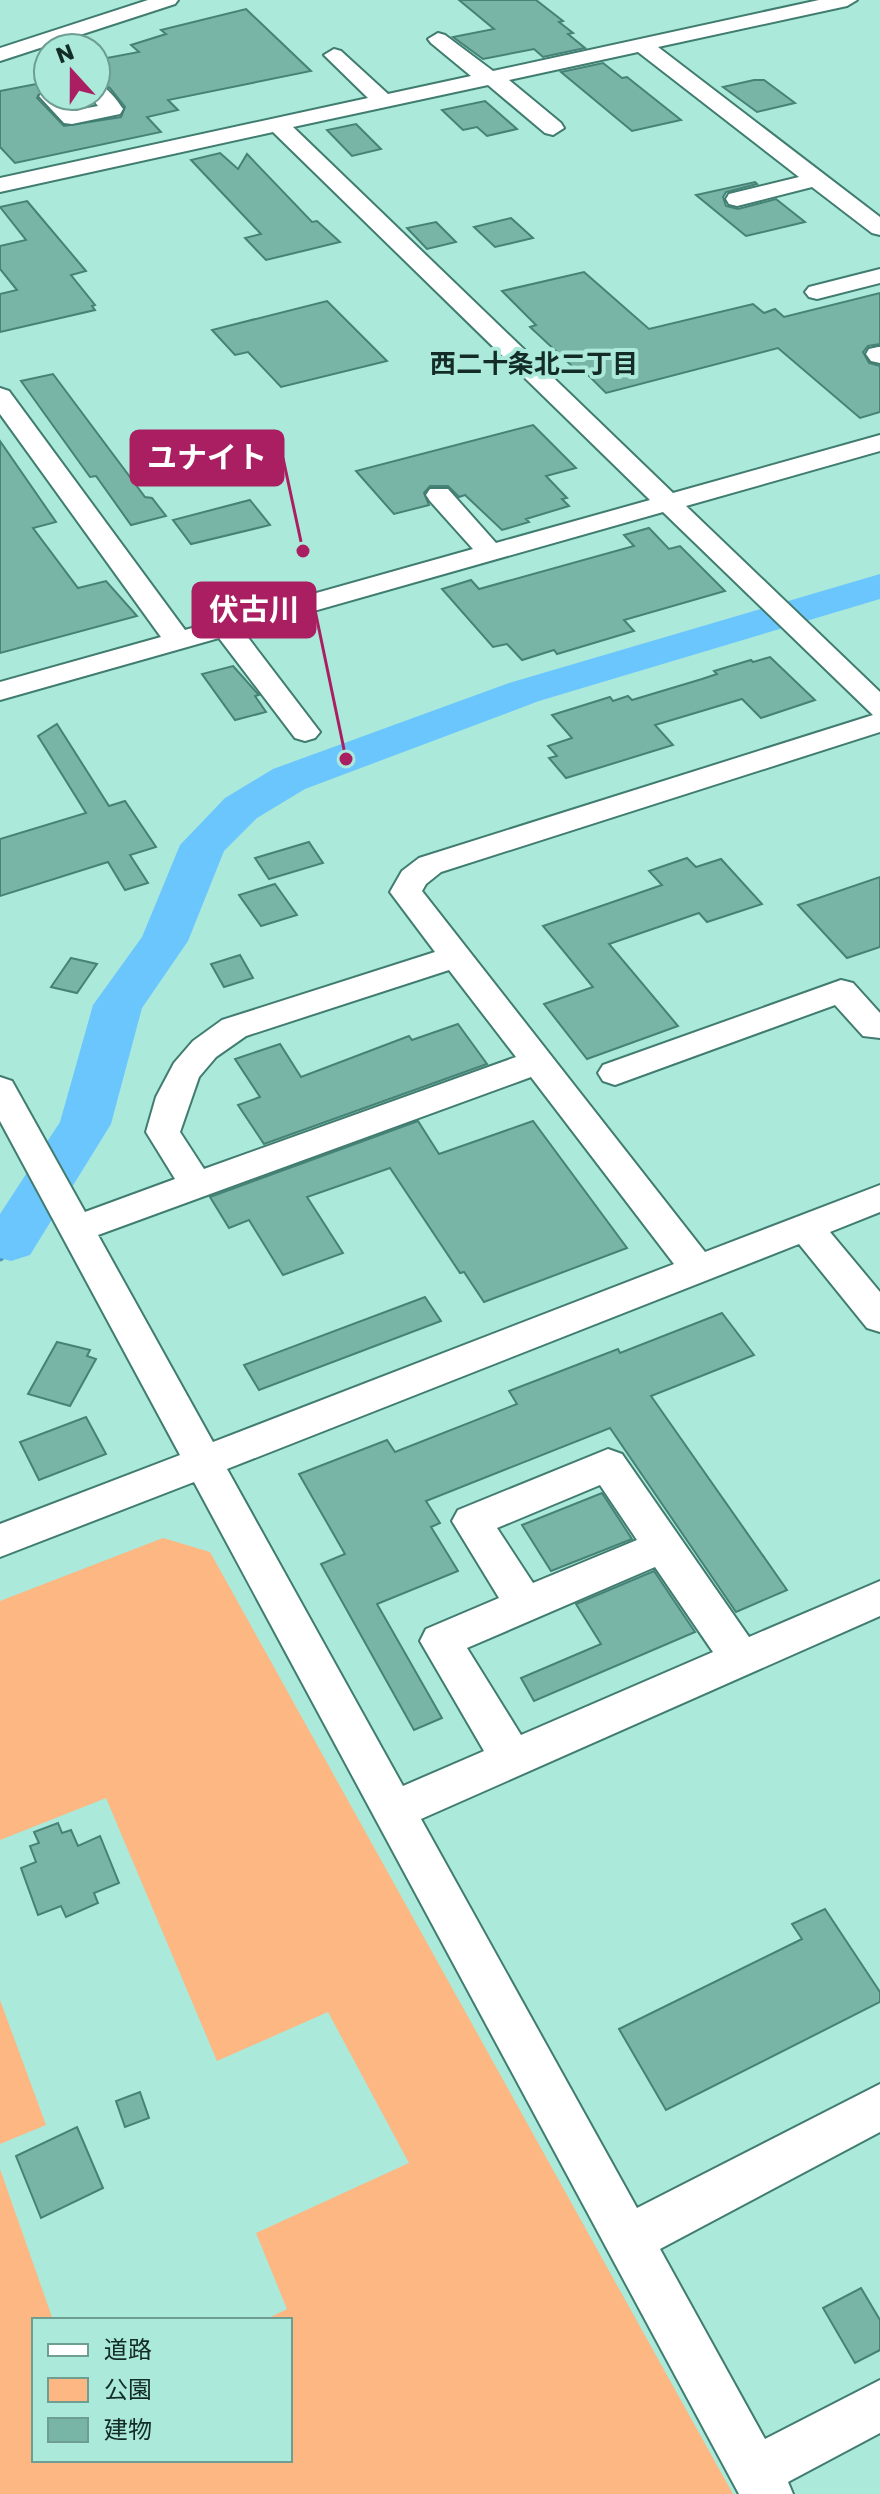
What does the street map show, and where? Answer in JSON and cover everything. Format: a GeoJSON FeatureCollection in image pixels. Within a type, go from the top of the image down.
{"type":"FeatureCollection","features":[{"type":"Feature","properties":{"kind":"street"},"geometry":{"type":"LineString","coordinates":[[0,55],[168,0]]}},
{"type":"Feature","properties":{"kind":"street"},"geometry":{"type":"LineString","coordinates":[[0,185],[847,0]]}},
{"type":"Feature","properties":{"kind":"street"},"geometry":{"type":"LineString","coordinates":[[438,39],[553,128]]}},
{"type":"Feature","properties":{"kind":"street"},"geometry":{"type":"LineString","coordinates":[[641,44],[880,228]]}},
{"type":"Feature","properties":{"kind":"street"},"geometry":{"type":"LineString","coordinates":[[334,55],[383,101]]}},
{"type":"Feature","properties":{"kind":"street"},"geometry":{"type":"LineString","coordinates":[[66,112],[72,118],[98,112]]}},
{"type":"Feature","properties":{"kind":"street"},"geometry":{"type":"LineString","coordinates":[[94,113],[133,156]]}},
{"type":"Feature","properties":{"kind":"street"},"geometry":{"type":"LineString","coordinates":[[277,124],[880,708]]}},
{"type":"Feature","properties":{"kind":"street"},"geometry":{"type":"LineString","coordinates":[[737,199],[817,179]]}},
{"type":"Feature","properties":{"kind":"street"},"geometry":{"type":"LineString","coordinates":[[817,292],[880,276]]}},
{"type":"Feature","properties":{"kind":"street"},"geometry":{"type":"LineString","coordinates":[[0,396],[178,640]]}},
{"type":"Feature","properties":{"kind":"street"},"geometry":{"type":"LineString","coordinates":[[0,691],[880,443]]}},
{"type":"Feature","properties":{"kind":"street"},"geometry":{"type":"LineString","coordinates":[[439,495],[491,553]]}},
{"type":"Feature","properties":{"kind":"street"},"geometry":{"type":"LineString","coordinates":[[225,627],[305,732]]}},
{"type":"Feature","properties":{"kind":"street"},"geometry":{"type":"LineString","coordinates":[[698,1269],[406,892],[413,878],[430,865],[880,722]]}},
{"type":"Feature","properties":{"kind":"street"},"geometry":{"type":"LineString","coordinates":[[196,1185],[163,1132],[174,1090],[202,1047],[234,1028],[456,957]]}},
{"type":"Feature","properties":{"kind":"street"},"geometry":{"type":"LineString","coordinates":[[615,1073],[841,991],[875,1028],[880,1026]]}},
{"type":"Feature","properties":{"kind":"street"},"geometry":{"type":"LineString","coordinates":[[73,1225],[196,1185],[538,1062]]}},
{"type":"Feature","properties":{"kind":"street"},"geometry":{"type":"LineString","coordinates":[[0,1089],[761,2483],[880,2405]]}},
{"type":"Feature","properties":{"kind":"street"},"geometry":{"type":"LineString","coordinates":[[0,1541],[880,1198]]}},
{"type":"Feature","properties":{"kind":"street"},"geometry":{"type":"LineString","coordinates":[[805,1227],[880,1318]]}},
{"type":"Feature","properties":{"kind":"street"},"geometry":{"type":"LineString","coordinates":[[525,1605],[472,1521],[608,1465],[741,1659]]}},
{"type":"Feature","properties":{"kind":"street"},"geometry":{"type":"LineString","coordinates":[[512,1759],[441,1641],[663,1546]]}},
{"type":"Feature","properties":{"kind":"street"},"geometry":{"type":"LineString","coordinates":[[393,1811],[880,1598]]}},
{"type":"Feature","properties":{"kind":"street"},"geometry":{"type":"LineString","coordinates":[[628,2239],[880,2107]]}},
{"type":"Feature","properties":{"kind":"green space"},"geometry":{"type":"Polygon","coordinates":[[[163,1538],[210,1552],[733,2494],[0,2494],[0,2169],[52,2318],[32,2318],[32,2462],[292,2462],[292,2318],[269,2318],[287,2309],[256,2233],[409,2163],[328,2012],[217,2061],[106,1798],[0,1840],[0,1601],[163,1538]]]}},
{"type":"Feature","properties":{"kind":"green space"},"geometry":{"type":"Polygon","coordinates":[[[0,2000],[46,2125],[0,2144],[0,2000]]]}},
{"type":"Feature","properties":{"kind":"building"},"geometry":{"type":"Polygon","coordinates":[[[459,0],[536,0],[563,21],[559,22],[573,33],[568,34],[585,48],[543,57],[534,49],[483,59],[453,37],[494,29],[459,0]]]}},
{"type":"Feature","properties":{"kind":"building"},"geometry":{"type":"Polygon","coordinates":[[[246,9],[311,71],[168,100],[178,110],[147,117],[161,132],[15,163],[0,147],[0,91],[32,85],[32,112],[50,112],[64,126],[121,117],[125,107],[112,91],[112,57],[139,52],[131,45],[166,34],[161,30],[246,9]]]}},
{"type":"Feature","properties":{"kind":"building"},"geometry":{"type":"Polygon","coordinates":[[[603,63],[622,78],[627,77],[681,120],[632,131],[561,72],[603,63]]]}},
{"type":"Feature","properties":{"kind":"building"},"geometry":{"type":"Polygon","coordinates":[[[764,80],[795,103],[757,112],[723,87],[764,80]]]}},
{"type":"Feature","properties":{"kind":"building"},"geometry":{"type":"Polygon","coordinates":[[[485,101],[517,129],[487,136],[477,127],[463,130],[442,110],[485,101]]]}},
{"type":"Feature","properties":{"kind":"building"},"geometry":{"type":"Polygon","coordinates":[[[356,124],[381,149],[352,156],[327,130],[356,124]]]}},
{"type":"Feature","properties":{"kind":"building"},"geometry":{"type":"Polygon","coordinates":[[[220,153],[238,169],[247,154],[312,222],[317,221],[340,242],[266,260],[245,238],[261,234],[191,160],[220,153]]]}},
{"type":"Feature","properties":{"kind":"building"},"geometry":{"type":"Polygon","coordinates":[[[757,184],[726,192],[723,197],[726,206],[738,209],[776,199],[805,222],[746,236],[696,195],[757,184]]]}},
{"type":"Feature","properties":{"kind":"building"},"geometry":{"type":"Polygon","coordinates":[[[27,201],[86,271],[71,275],[95,305],[92,306],[95,310],[0,332],[0,294],[17,290],[0,269],[0,246],[26,240],[0,207],[27,201]]]}},
{"type":"Feature","properties":{"kind":"building"},"geometry":{"type":"Polygon","coordinates":[[[511,218],[533,238],[495,247],[474,227],[511,218]]]}},
{"type":"Feature","properties":{"kind":"building"},"geometry":{"type":"Polygon","coordinates":[[[436,222],[456,242],[427,249],[407,228],[436,222]]]}},
{"type":"Feature","properties":{"kind":"building"},"geometry":{"type":"Polygon","coordinates":[[[584,272],[649,329],[753,304],[764,313],[775,309],[784,317],[880,293],[880,344],[868,346],[863,352],[869,363],[880,366],[880,412],[860,418],[778,348],[606,393],[579,366],[573,367],[530,327],[536,325],[502,291],[584,272]]]}},
{"type":"Feature","properties":{"kind":"building"},"geometry":{"type":"Polygon","coordinates":[[[327,301],[387,361],[281,387],[248,352],[235,355],[212,330],[327,301]]]}},
{"type":"Feature","properties":{"kind":"building"},"geometry":{"type":"Polygon","coordinates":[[[53,374],[145,497],[152,498],[166,516],[131,525],[96,476],[90,477],[21,381],[53,374]]]}},
{"type":"Feature","properties":{"kind":"building"},"geometry":{"type":"Polygon","coordinates":[[[533,425],[576,468],[546,476],[567,498],[562,499],[569,506],[502,530],[465,495],[459,497],[448,486],[430,486],[424,493],[429,505],[394,514],[356,471],[533,425]]]}},
{"type":"Feature","properties":{"kind":"building"},"geometry":{"type":"Polygon","coordinates":[[[0,441],[56,522],[33,528],[78,588],[106,581],[137,616],[0,653],[0,441]]]}},
{"type":"Feature","properties":{"kind":"building"},"geometry":{"type":"Polygon","coordinates":[[[250,500],[270,525],[191,544],[173,520],[250,500]]]}},
{"type":"Feature","properties":{"kind":"building"},"geometry":{"type":"Polygon","coordinates":[[[649,528],[669,549],[680,546],[725,591],[624,620],[634,631],[557,654],[554,650],[522,660],[507,644],[493,647],[442,589],[471,580],[479,589],[634,546],[624,535],[649,528]]]}},
{"type":"Feature","properties":{"kind":"building"},"geometry":{"type":"Polygon","coordinates":[[[770,657],[815,700],[761,718],[742,699],[655,725],[673,745],[566,778],[549,758],[557,756],[548,746],[572,738],[552,715],[610,697],[613,701],[628,696],[632,700],[717,674],[714,671],[770,657]]]}},
{"type":"Feature","properties":{"kind":"building"},"geometry":{"type":"Polygon","coordinates":[[[233,666],[259,695],[255,696],[266,712],[235,720],[202,674],[233,666]]]}},
{"type":"Feature","properties":{"kind":"building"},"geometry":{"type":"Polygon","coordinates":[[[57,724],[109,806],[125,801],[156,847],[130,855],[148,883],[125,890],[108,862],[0,896],[0,839],[86,813],[38,736],[57,724]]]}},
{"type":"Feature","properties":{"kind":"building"},"geometry":{"type":"Polygon","coordinates":[[[309,842],[323,863],[269,879],[255,858],[309,842]]]}},
{"type":"Feature","properties":{"kind":"building"},"geometry":{"type":"Polygon","coordinates":[[[687,858],[696,867],[721,859],[762,904],[707,922],[699,913],[609,944],[678,1026],[587,1059],[544,1004],[593,987],[543,926],[662,885],[649,871],[687,858]]]}},
{"type":"Feature","properties":{"kind":"building"},"geometry":{"type":"Polygon","coordinates":[[[880,877],[880,947],[847,958],[798,905],[880,877]]]}},
{"type":"Feature","properties":{"kind":"building"},"geometry":{"type":"Polygon","coordinates":[[[275,884],[297,915],[261,926],[239,895],[275,884]]]}},
{"type":"Feature","properties":{"kind":"building"},"geometry":{"type":"Polygon","coordinates":[[[240,955],[253,978],[224,987],[211,964],[240,955]]]}},
{"type":"Feature","properties":{"kind":"building"},"geometry":{"type":"Polygon","coordinates":[[[71,958],[97,964],[77,993],[51,987],[71,958]]]}},
{"type":"Feature","properties":{"kind":"building"},"geometry":{"type":"Polygon","coordinates":[[[458,1024],[487,1064],[264,1144],[238,1105],[260,1097],[235,1059],[280,1044],[301,1077],[409,1036],[412,1040],[458,1024]]]}},
{"type":"Feature","properties":{"kind":"building"},"geometry":{"type":"Polygon","coordinates":[[[418,1121],[439,1154],[533,1121],[627,1248],[484,1302],[464,1272],[460,1273],[390,1168],[307,1197],[343,1253],[283,1275],[249,1220],[229,1228],[210,1197],[418,1121]]]}},
{"type":"Feature","properties":{"kind":"building"},"geometry":{"type":"Polygon","coordinates":[[[425,1297],[441,1321],[259,1390],[244,1365],[425,1297]]]}},
{"type":"Feature","properties":{"kind":"building"},"geometry":{"type":"Polygon","coordinates":[[[722,1313],[754,1355],[651,1396],[787,1590],[736,1612],[610,1428],[426,1501],[440,1523],[431,1527],[458,1571],[377,1604],[442,1718],[414,1730],[321,1564],[345,1554],[299,1474],[387,1440],[395,1452],[517,1404],[509,1391],[618,1349],[620,1353],[722,1313]]]}},
{"type":"Feature","properties":{"kind":"building"},"geometry":{"type":"Polygon","coordinates":[[[57,1342],[90,1350],[87,1356],[96,1359],[70,1406],[28,1394],[57,1342]]]}},
{"type":"Feature","properties":{"kind":"building"},"geometry":{"type":"Polygon","coordinates":[[[86,1417],[106,1454],[39,1480],[20,1442],[86,1417]]]}},
{"type":"Feature","properties":{"kind":"building"},"geometry":{"type":"Polygon","coordinates":[[[602,1493],[632,1539],[551,1571],[522,1525],[602,1493]]]}},
{"type":"Feature","properties":{"kind":"building"},"geometry":{"type":"Polygon","coordinates":[[[654,1571],[695,1632],[534,1701],[521,1678],[601,1644],[576,1604],[654,1571]]]}},
{"type":"Feature","properties":{"kind":"building"},"geometry":{"type":"Polygon","coordinates":[[[58,1823],[62,1833],[71,1830],[78,1846],[100,1836],[119,1883],[94,1893],[98,1903],[66,1917],[61,1906],[38,1915],[21,1868],[36,1862],[30,1846],[39,1843],[34,1832],[58,1823]]]}},
{"type":"Feature","properties":{"kind":"building"},"geometry":{"type":"Polygon","coordinates":[[[825,1909],[880,1992],[880,2002],[666,2110],[619,2029],[802,1939],[792,1924],[825,1909]]]}},
{"type":"Feature","properties":{"kind":"building"},"geometry":{"type":"Polygon","coordinates":[[[140,2092],[149,2118],[125,2127],[116,2101],[140,2092]]]}},
{"type":"Feature","properties":{"kind":"building"},"geometry":{"type":"Polygon","coordinates":[[[77,2127],[103,2188],[41,2218],[16,2156],[77,2127]]]}},
{"type":"Feature","properties":{"kind":"building"},"geometry":{"type":"Polygon","coordinates":[[[861,2288],[880,2320],[880,2350],[855,2363],[823,2308],[861,2288]]]}},
{"type":"Feature","properties":{"kind":"waterway"},"geometry":{"type":"LineString","coordinates":[[11,1241],[85,1124],[118,1005],[164,941],[203,845],[241,808],[289,779],[524,692],[880,586]]}},
{"type":"Feature","properties":{"kind":"waterway"},"geometry":{"type":"LineString","coordinates":[[0,1257],[11,1241]]}},
{"type":"Feature","properties":{"kind":"place","name":"ユナイト"},"geometry":{"type":"Point","coordinates":[303,551]}},
{"type":"Feature","properties":{"kind":"place","name":"伏古川"},"geometry":{"type":"Point","coordinates":[346,759]}},
{"type":"Feature","properties":{"kind":"district","name":"西二十条北二丁目"},"geometry":{"type":"Point","coordinates":[534,364]}}]}
